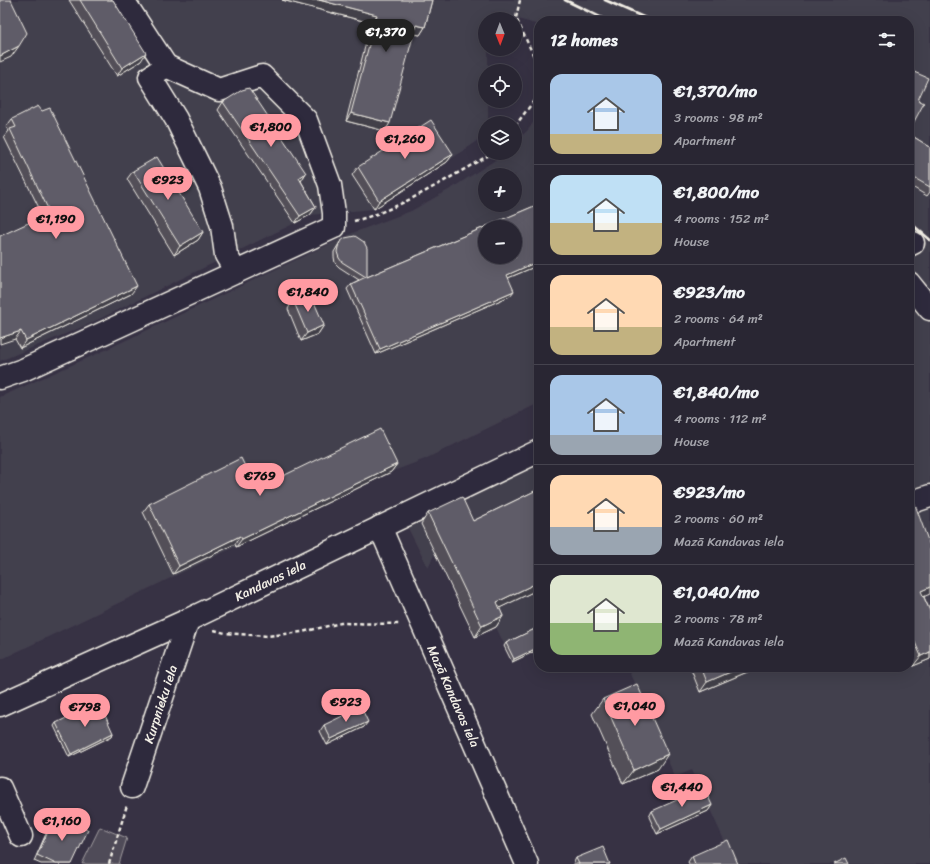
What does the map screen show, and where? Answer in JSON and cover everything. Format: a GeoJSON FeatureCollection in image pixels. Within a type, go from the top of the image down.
{"type":"FeatureCollection","features":[{"type":"Feature","properties":{"kind":"street"},"geometry":{"type":"LineString","coordinates":[[0,378],[23,370],[334,227],[334,213],[330,185],[306,120],[262,76],[219,90],[166,66],[123,0]]}},
{"type":"Feature","properties":{"kind":"street"},"geometry":{"type":"LineString","coordinates":[[166,66],[150,77],[176,119],[210,188],[222,226],[226,255],[236,272]]}},
{"type":"Feature","properties":{"kind":"street"},"geometry":{"type":"LineString","coordinates":[[914,289],[930,309]]}},
{"type":"Feature","properties":{"kind":"street","name":"Kandavas iela"},"geometry":{"type":"LineString","coordinates":[[0,705],[188,620],[534,453]]}},
{"type":"Feature","properties":{"kind":"street","name":"Mazā Kandavas iela"},"geometry":{"type":"LineString","coordinates":[[380,527],[527,864]]}},
{"type":"Feature","properties":{"kind":"street","name":"Kurpnieku iela"},"geometry":{"type":"LineString","coordinates":[[132,787],[188,620]]}},
{"type":"Feature","properties":{"kind":"street"},"geometry":{"type":"LineString","coordinates":[[0,788],[21,836]]}},
{"type":"Feature","properties":{"kind":"path"},"geometry":{"type":"LineString","coordinates":[[520,0],[516,18],[534,56]]}},
{"type":"Feature","properties":{"kind":"path"},"geometry":{"type":"LineString","coordinates":[[522,117],[534,101]]}},
{"type":"Feature","properties":{"kind":"path"},"geometry":{"type":"LineString","coordinates":[[334,227],[372,216],[406,201],[480,160]]}},
{"type":"Feature","properties":{"kind":"path"},"geometry":{"type":"LineString","coordinates":[[212,629],[225,633],[268,636],[302,632],[341,623],[423,625]]}},
{"type":"Feature","properties":{"kind":"path"},"geometry":{"type":"LineString","coordinates":[[109,864],[132,787]]}},
{"type":"Feature","properties":{"kind":"shaded area"},"geometry":{"type":"Polygon","coordinates":[[[0,0],[930,0],[930,864],[735,864],[692,770],[675,777],[629,672],[914,672],[914,16],[534,16],[534,24],[522,20],[522,12],[478,12],[478,56],[488,56],[488,64],[478,64],[478,108],[488,108],[488,116],[478,116],[478,140],[447,162],[374,209],[310,215],[89,324],[0,361],[0,0]]]}},
{"type":"Feature","properties":{"kind":"shaded area"},"geometry":{"type":"Polygon","coordinates":[[[534,121],[534,405],[425,459],[391,472],[0,660],[0,397],[101,352],[355,232],[411,211],[478,171],[478,212],[522,212],[522,168],[483,168],[495,160],[522,160],[522,136],[534,121]]]}},
{"type":"Feature","properties":{"kind":"shaded area"},"geometry":{"type":"Polygon","coordinates":[[[534,466],[534,653],[513,663],[496,627],[475,637],[435,553],[428,568],[408,528],[534,466]]]}},
{"type":"Feature","properties":{"kind":"shaded area"},"geometry":{"type":"Polygon","coordinates":[[[100,827],[127,838],[119,864],[82,864],[100,827]]]}},
{"type":"Feature","properties":{"kind":"building"},"geometry":{"type":"Polygon","coordinates":[[[0,0],[11,0],[27,33],[19,46],[0,56],[0,0]]]}},
{"type":"Feature","properties":{"kind":"building"},"geometry":{"type":"Polygon","coordinates":[[[80,0],[113,0],[146,53],[122,68],[80,0]]]}},
{"type":"Feature","properties":{"kind":"building"},"geometry":{"type":"Polygon","coordinates":[[[319,0],[432,0],[425,27],[416,25],[390,123],[351,113],[377,15],[319,0]]]}},
{"type":"Feature","properties":{"kind":"building"},"geometry":{"type":"Polygon","coordinates":[[[914,72],[928,78],[918,100],[924,103],[914,122],[914,72]]]}},
{"type":"Feature","properties":{"kind":"building"},"geometry":{"type":"Polygon","coordinates":[[[249,88],[306,173],[299,178],[316,207],[300,216],[223,102],[242,90],[249,88]]]}},
{"type":"Feature","properties":{"kind":"building"},"geometry":{"type":"Polygon","coordinates":[[[38,106],[42,111],[50,108],[137,286],[26,340],[21,331],[0,338],[0,236],[50,213],[10,129],[16,127],[12,119],[38,106]]]}},
{"type":"Feature","properties":{"kind":"building"},"geometry":{"type":"Polygon","coordinates":[[[431,120],[453,154],[379,201],[358,167],[431,120]]]}},
{"type":"Feature","properties":{"kind":"building"},"geometry":{"type":"Polygon","coordinates":[[[914,137],[930,147],[930,187],[914,178],[914,137]]]}},
{"type":"Feature","properties":{"kind":"building"},"geometry":{"type":"Polygon","coordinates":[[[157,157],[203,232],[180,246],[133,171],[157,157]]]}},
{"type":"Feature","properties":{"kind":"building"},"geometry":{"type":"Polygon","coordinates":[[[534,206],[534,263],[507,275],[514,291],[380,349],[351,284],[366,277],[342,262],[337,252],[340,242],[345,238],[355,236],[364,242],[367,248],[367,277],[478,230],[478,264],[522,264],[522,220],[501,220],[534,206]]]}},
{"type":"Feature","properties":{"kind":"building"},"geometry":{"type":"Polygon","coordinates":[[[310,293],[324,325],[307,333],[293,300],[310,293]]]}},
{"type":"Feature","properties":{"kind":"building"},"geometry":{"type":"Polygon","coordinates":[[[380,429],[397,464],[242,539],[240,536],[179,566],[149,504],[241,458],[256,489],[380,429]]]}},
{"type":"Feature","properties":{"kind":"building"},"geometry":{"type":"Polygon","coordinates":[[[534,491],[534,584],[497,602],[503,616],[482,626],[428,513],[462,497],[473,521],[534,491]]]}},
{"type":"Feature","properties":{"kind":"building"},"geometry":{"type":"Polygon","coordinates":[[[914,502],[930,546],[930,587],[921,591],[930,611],[930,652],[921,656],[914,640],[914,502]]]}},
{"type":"Feature","properties":{"kind":"building"},"geometry":{"type":"Polygon","coordinates":[[[534,629],[534,649],[514,659],[506,643],[534,629]]]}},
{"type":"Feature","properties":{"kind":"building"},"geometry":{"type":"Polygon","coordinates":[[[703,672],[730,672],[707,682],[703,672]]]}},
{"type":"Feature","properties":{"kind":"building"},"geometry":{"type":"Polygon","coordinates":[[[637,684],[668,754],[634,770],[603,699],[637,684]]]}},
{"type":"Feature","properties":{"kind":"building"},"geometry":{"type":"Polygon","coordinates":[[[99,702],[113,733],[71,754],[56,723],[99,702]]]}},
{"type":"Feature","properties":{"kind":"building"},"geometry":{"type":"Polygon","coordinates":[[[361,707],[368,722],[331,739],[324,725],[361,707]]]}},
{"type":"Feature","properties":{"kind":"building"},"geometry":{"type":"Polygon","coordinates":[[[704,788],[712,805],[661,829],[652,811],[704,788]]]}},
{"type":"Feature","properties":{"kind":"building"},"geometry":{"type":"Polygon","coordinates":[[[56,815],[88,830],[72,864],[56,864],[37,855],[56,815]]]}},
{"type":"Feature","properties":{"kind":"building"},"geometry":{"type":"Polygon","coordinates":[[[728,840],[738,864],[695,864],[692,856],[728,840]]]}},
{"type":"Feature","properties":{"kind":"building"},"geometry":{"type":"Polygon","coordinates":[[[603,847],[610,864],[579,864],[576,858],[603,847]]]}},
{"type":"Feature","properties":{"kind":"building"},"geometry":{"type":"Polygon","coordinates":[[[846,858],[849,864],[834,864],[846,858]]]}},
{"type":"Feature","properties":{"kind":"railway"},"geometry":{"type":"LineString","coordinates":[[565,0],[598,16]]}},
{"type":"Feature","properties":{"kind":"railway"},"geometry":{"type":"LineString","coordinates":[[605,0],[641,16]]}},
{"type":"Feature","properties":{"kind":"railway"},"geometry":{"type":"LineString","coordinates":[[914,226],[930,240]]}}]}
